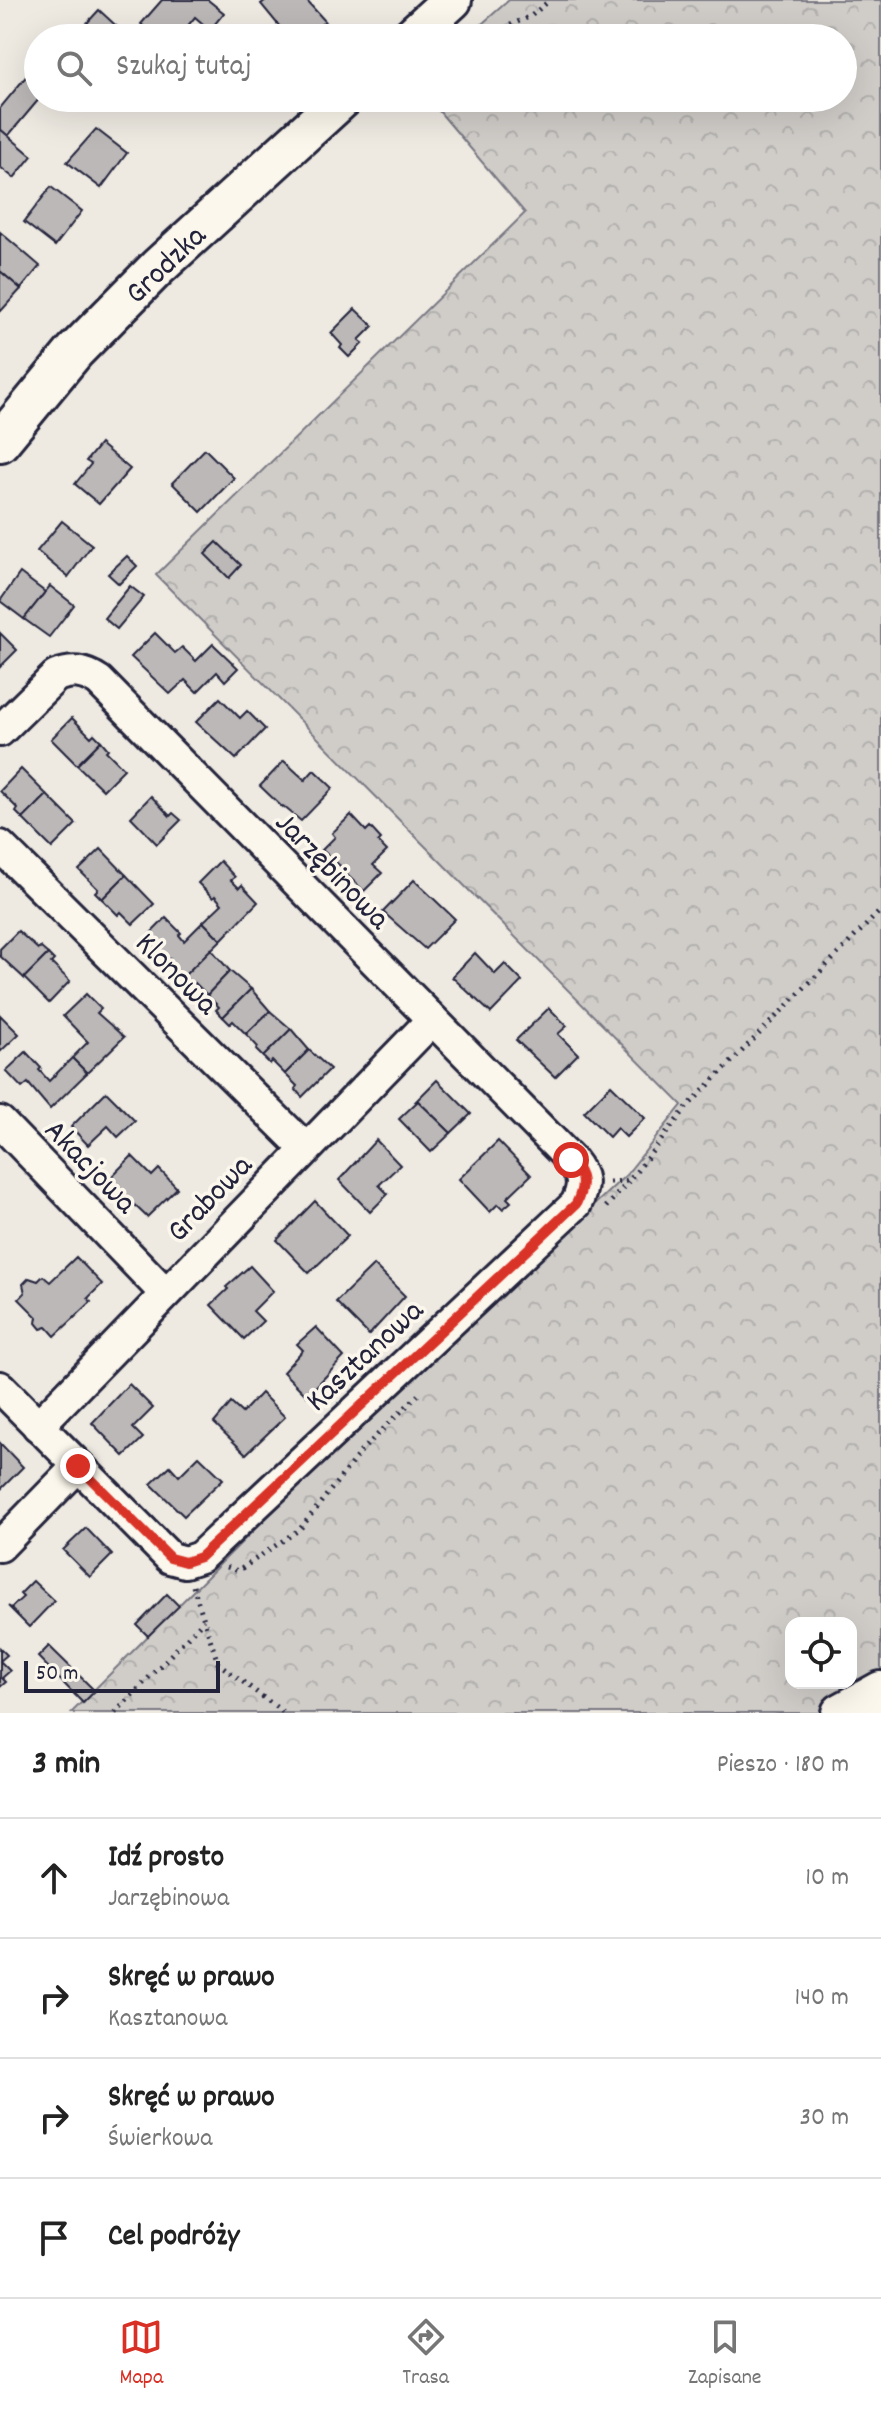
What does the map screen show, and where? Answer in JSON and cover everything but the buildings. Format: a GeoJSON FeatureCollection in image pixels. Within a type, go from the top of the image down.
{"type":"FeatureCollection","features":[{"type":"Feature","properties":{"kind":"street"},"geometry":{"type":"LineString","coordinates":[[425,24],[452,0]]}},
{"type":"Feature","properties":{"kind":"street","name":"Grodzka"},"geometry":{"type":"LineString","coordinates":[[0,442],[75,351],[158,267],[328,112]]}},
{"type":"Feature","properties":{"kind":"street","name":"Jarzębinowa"},"geometry":{"type":"LineString","coordinates":[[0,731],[56,676],[67,672],[89,674],[99,681],[571,1160],[580,1171],[579,1193]]}},
{"type":"Feature","properties":{"kind":"street","name":"Klonowa"},"geometry":{"type":"LineString","coordinates":[[0,846],[306,1149]]}},
{"type":"Feature","properties":{"kind":"street","name":"Grabowa"},"geometry":{"type":"LineString","coordinates":[[38,1426],[432,1020]]}},
{"type":"Feature","properties":{"kind":"street","name":"Akacjowa"},"geometry":{"type":"LineString","coordinates":[[0,1122],[165,1293]]}},
{"type":"Feature","properties":{"kind":"street","name":"Kasztanowa"},"geometry":{"type":"LineString","coordinates":[[192,1560],[579,1193]]}},
{"type":"Feature","properties":{"kind":"street"},"geometry":{"type":"LineString","coordinates":[[0,1387],[170,1558],[192,1560]]}},
{"type":"Feature","properties":{"kind":"street"},"geometry":{"type":"LineString","coordinates":[[0,1546],[78,1466]]}},
{"type":"Feature","properties":{"kind":"street"},"geometry":{"type":"LineString","coordinates":[[841,1713],[881,1691]]}},
{"type":"Feature","properties":{"kind":"path"},"geometry":{"type":"LineString","coordinates":[[513,24],[531,16],[550,0]]}},
{"type":"Feature","properties":{"kind":"path"},"geometry":{"type":"LineString","coordinates":[[579,1193],[629,1181],[687,1107],[881,910]]}},
{"type":"Feature","properties":{"kind":"path"},"geometry":{"type":"LineString","coordinates":[[192,1560],[204,1620],[218,1663],[284,1713]]}},
{"type":"Feature","properties":{"kind":"path"},"geometry":{"type":"LineString","coordinates":[[115,1713],[204,1620]]}},
{"type":"Feature","properties":{"kind":"green space"},"geometry":{"type":"Polygon","coordinates":[[[509,0],[881,0],[881,1713],[71,1713],[343,1441],[626,1175],[682,1105],[156,575],[525,213],[440,112],[857,112],[857,24],[482,24],[509,0]]]}},
{"type":"Feature","properties":{"kind":"route"},"geometry":{"type":"LineString","coordinates":[[78,1466],[170,1558],[185,1562],[200,1557],[576,1204],[582,1183],[580,1171],[571,1160]]}}]}
